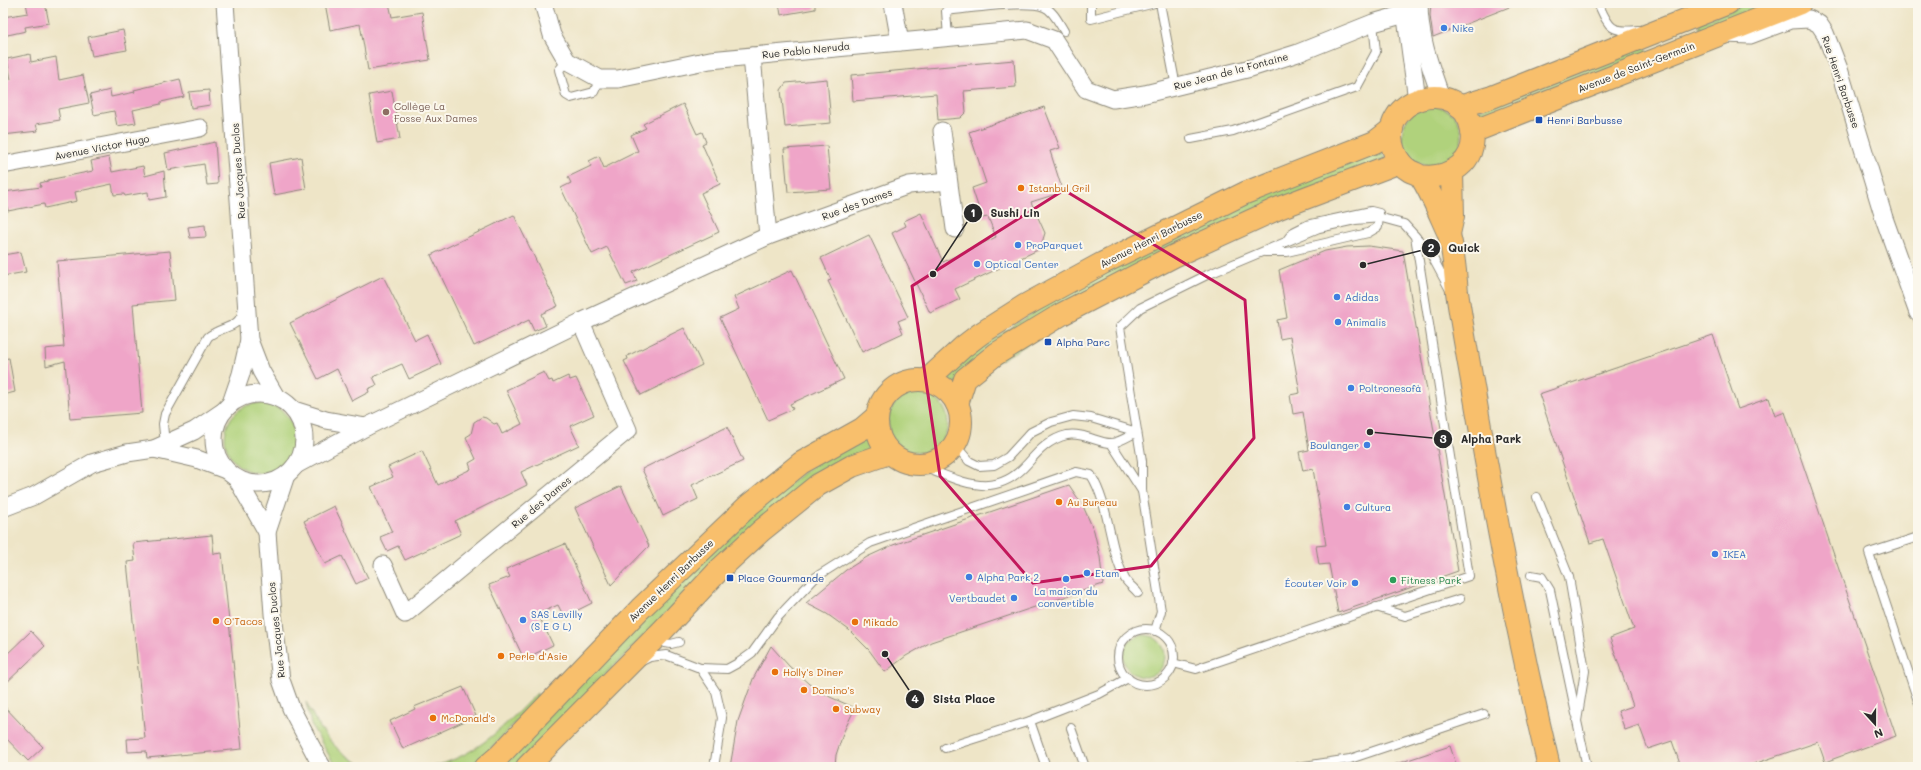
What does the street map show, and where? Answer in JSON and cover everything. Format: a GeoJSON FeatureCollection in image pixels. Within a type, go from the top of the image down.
{"type":"FeatureCollection","features":[{"type":"Feature","properties":{"kind":"main road"},"geometry":{"type":"LineString","coordinates":[[1450,102],[1466,114],[1472,132],[1472,144],[1468,155],[1462,164],[1452,172],[1442,176],[1420,176],[1409,170],[1400,162],[1394,151],[1392,129],[1398,115],[1406,106],[1417,100],[1428,97],[1450,102],[1492,97],[1728,3]]}},
{"type":"Feature","properties":{"kind":"main road","name":"Avenue de Saint-Germain"},"geometry":{"type":"LineString","coordinates":[[1472,132],[1602,80],[1725,34],[1800,3]]}},
{"type":"Feature","properties":{"kind":"main road","name":"Avenue Henri Barbusse"},"geometry":{"type":"LineString","coordinates":[[927,380],[963,347],[980,334],[1024,306],[1103,263],[1244,193],[1375,142],[1392,129]]}},
{"type":"Feature","properties":{"kind":"main road"},"geometry":{"type":"LineString","coordinates":[[957,404],[965,379],[996,354],[1062,314],[1174,256],[1279,208],[1400,162]]}},
{"type":"Feature","properties":{"kind":"main road"},"geometry":{"type":"LineString","coordinates":[[1449,234],[1453,216],[1452,172]]}},
{"type":"Feature","properties":{"kind":"main road"},"geometry":{"type":"LineString","coordinates":[[1420,176],[1449,234],[1460,309],[1495,516],[1528,679],[1549,767]]}},
{"type":"Feature","properties":{"kind":"main road"},"geometry":{"type":"LineString","coordinates":[[915,380],[927,380],[940,385],[950,393],[957,404],[961,417],[960,432],[955,445],[948,454],[938,460],[928,464],[916,465],[902,461],[889,453],[882,444],[878,434],[876,417],[883,399],[892,389],[903,383],[915,380]]}},
{"type":"Feature","properties":{"kind":"main road","name":"Avenue Henri Barbusse"},"geometry":{"type":"LineString","coordinates":[[486,767],[500,755],[640,609],[749,505],[801,463],[862,429],[876,417]]}},
{"type":"Feature","properties":{"kind":"main road"},"geometry":{"type":"LineString","coordinates":[[527,767],[662,631],[721,568],[761,531],[818,485],[852,466],[889,453]]}},
{"type":"Feature","properties":{"kind":"street","name":"Rue Jacques Duclos"},"geometry":{"type":"LineString","coordinates":[[225,3],[249,340],[241,374],[226,407],[216,423],[213,436],[214,448],[218,460],[231,475],[267,532]]}},
{"type":"Feature","properties":{"kind":"street"},"geometry":{"type":"LineString","coordinates":[[543,3],[552,35],[567,61]]}},
{"type":"Feature","properties":{"kind":"street"},"geometry":{"type":"LineString","coordinates":[[893,3],[900,42]]}},
{"type":"Feature","properties":{"kind":"street","name":"Rue Jean de la Fontaine"},"geometry":{"type":"LineString","coordinates":[[1086,90],[1113,99],[1176,87],[1251,68],[1298,53],[1378,22],[1392,7],[1411,7]]}},
{"type":"Feature","properties":{"kind":"street"},"geometry":{"type":"LineString","coordinates":[[1411,7],[1410,51],[1417,100]]}},
{"type":"Feature","properties":{"kind":"street"},"geometry":{"type":"LineString","coordinates":[[1411,7],[1425,53],[1450,102]]}},
{"type":"Feature","properties":{"kind":"street","name":"Rue Henri Barbusse"},"geometry":{"type":"LineString","coordinates":[[1725,34],[1750,35],[1790,20],[1809,19],[1819,24],[1825,33],[1839,69],[1887,232],[1918,313]]}},
{"type":"Feature","properties":{"kind":"street"},"geometry":{"type":"LineString","coordinates":[[1378,22],[1398,30],[1410,51]]}},
{"type":"Feature","properties":{"kind":"street","name":"Rue Pablo Neruda"},"geometry":{"type":"LineString","coordinates":[[567,61],[600,79],[618,80],[710,60],[1027,30],[1054,40],[1086,90]]}},
{"type":"Feature","properties":{"kind":"street"},"geometry":{"type":"LineString","coordinates":[[752,56],[768,236]]}},
{"type":"Feature","properties":{"kind":"street","name":"Avenue Victor Hugo"},"geometry":{"type":"LineString","coordinates":[[3,165],[200,128]]}},
{"type":"Feature","properties":{"kind":"street"},"geometry":{"type":"LineString","coordinates":[[942,131],[955,229]]}},
{"type":"Feature","properties":{"kind":"street","name":"Rue des Dames"},"geometry":{"type":"LineString","coordinates":[[291,470],[366,427],[581,322],[768,236],[910,185],[948,181]]}},
{"type":"Feature","properties":{"kind":"street","name":"Rue des Dames"},"geometry":{"type":"LineString","coordinates":[[383,565],[405,614],[628,430],[581,322]]}},
{"type":"Feature","properties":{"kind":"street","name":"Rue Jacques Duclos"},"geometry":{"type":"LineString","coordinates":[[249,340],[262,371],[276,397]]}},
{"type":"Feature","properties":{"kind":"street","name":"Rue Jacques Duclos"},"geometry":{"type":"LineString","coordinates":[[226,407],[241,397],[253,394],[265,394],[286,402],[294,410],[303,427],[305,437],[304,447],[291,470],[267,532],[273,614],[281,680],[291,708],[322,767]]}},
{"type":"Feature","properties":{"kind":"street"},"geometry":{"type":"LineString","coordinates":[[3,508],[34,496],[92,462],[159,447],[194,431],[226,407]]}},
{"type":"Feature","properties":{"kind":"street"},"geometry":{"type":"LineString","coordinates":[[294,410],[326,420],[366,427]]}},
{"type":"Feature","properties":{"kind":"street"},"geometry":{"type":"LineString","coordinates":[[159,447],[197,459],[249,484],[275,482],[291,470]]}},
{"type":"Feature","properties":{"kind":"lane"},"geometry":{"type":"LineString","coordinates":[[1091,3],[1091,19],[1155,3]]}},
{"type":"Feature","properties":{"kind":"lane"},"geometry":{"type":"LineString","coordinates":[[1160,3],[1176,87]]}},
{"type":"Feature","properties":{"kind":"lane"},"geometry":{"type":"LineString","coordinates":[[1598,3],[1611,27],[1620,31],[1667,27]]}},
{"type":"Feature","properties":{"kind":"lane"},"geometry":{"type":"LineString","coordinates":[[948,37],[946,11],[1021,5],[1044,7],[1053,13],[1064,31]]}},
{"type":"Feature","properties":{"kind":"lane"},"geometry":{"type":"LineString","coordinates":[[1191,139],[1233,132],[1357,88],[1376,52],[1378,22]]}},
{"type":"Feature","properties":{"kind":"lane"},"geometry":{"type":"LineString","coordinates":[[567,61],[559,70],[566,95],[571,98],[594,92],[600,79]]}},
{"type":"Feature","properties":{"kind":"lane"},"geometry":{"type":"LineString","coordinates":[[1265,252],[1287,252],[1368,233],[1378,227],[1380,218]]}},
{"type":"Feature","properties":{"kind":"lane"},"geometry":{"type":"LineString","coordinates":[[1155,631],[1160,611],[1142,491],[1142,461],[1120,328],[1140,308],[1207,275],[1287,240],[1319,228],[1355,220],[1380,218],[1404,224],[1429,250],[1460,309]]}},
{"type":"Feature","properties":{"kind":"lane"},"geometry":{"type":"LineString","coordinates":[[1173,663],[1196,669],[1469,576],[1415,236],[1404,224]]}},
{"type":"Feature","properties":{"kind":"lane"},"geometry":{"type":"LineString","coordinates":[[159,447],[165,414],[208,337],[217,330],[233,326],[237,323],[243,313],[246,295]]}},
{"type":"Feature","properties":{"kind":"lane"},"geometry":{"type":"LineString","coordinates":[[955,445],[969,461],[980,466],[994,465],[1008,457],[1031,432],[1052,422],[1073,416],[1091,418],[1137,432]]}},
{"type":"Feature","properties":{"kind":"lane"},"geometry":{"type":"LineString","coordinates":[[916,465],[959,481],[980,486],[1000,484],[1019,473],[1039,450],[1052,441],[1068,435],[1085,436],[1111,443],[1137,432]]}},
{"type":"Feature","properties":{"kind":"lane"},"geometry":{"type":"LineString","coordinates":[[1111,443],[1142,491]]}},
{"type":"Feature","properties":{"kind":"lane"},"geometry":{"type":"LineString","coordinates":[[543,752],[586,720],[643,661],[650,657],[666,655],[700,668],[727,668],[738,663],[752,653],[778,617],[816,578],[870,543],[1076,472],[1091,475],[1099,488],[1109,535],[1126,580],[1138,593]]}},
{"type":"Feature","properties":{"kind":"lane"},"geometry":{"type":"LineString","coordinates":[[1538,497],[1569,577],[1585,671],[1577,721]]}},
{"type":"Feature","properties":{"kind":"lane"},"geometry":{"type":"LineString","coordinates":[[1918,537],[1868,553],[1918,701]]}},
{"type":"Feature","properties":{"kind":"lane"},"geometry":{"type":"LineString","coordinates":[[1531,575],[1542,578],[1550,590],[1587,767]]}},
{"type":"Feature","properties":{"kind":"lane"},"geometry":{"type":"LineString","coordinates":[[1376,607],[1405,616],[1460,599]]}},
{"type":"Feature","properties":{"kind":"lane"},"geometry":{"type":"LineString","coordinates":[[1138,630],[1155,631],[1168,640],[1173,651],[1173,663],[1167,675],[1155,684],[1140,684],[1128,678],[1120,668],[1118,655],[1124,640],[1138,630]]}},
{"type":"Feature","properties":{"kind":"lane"},"geometry":{"type":"LineString","coordinates":[[662,631],[662,638],[665,643],[671,644],[679,642],[666,655]]}},
{"type":"Feature","properties":{"kind":"lane"},"geometry":{"type":"LineString","coordinates":[[700,668],[716,692],[722,718],[714,767]]}},
{"type":"Feature","properties":{"kind":"lane"},"geometry":{"type":"LineString","coordinates":[[945,748],[1030,721],[1099,694],[1128,678]]}},
{"type":"Feature","properties":{"kind":"lane"},"geometry":{"type":"LineString","coordinates":[[1298,767],[1350,759],[1484,714]]}},
{"type":"Feature","properties":{"kind":"lane"},"geometry":{"type":"LineString","coordinates":[[1030,721],[1046,767]]}},
{"type":"Feature","properties":{"kind":"lane"},"geometry":{"type":"LineString","coordinates":[[1071,728],[1085,767]]}},
{"type":"Feature","properties":{"kind":"highlighted area"},"geometry":{"type":"Polygon","coordinates":[[[1064,190],[1245,300],[1254,438],[1151,566],[1033,583],[940,476],[912,286],[1064,190]]]}},
{"type":"Feature","properties":{"kind":"green space"},"geometry":{"type":"Polygon","coordinates":[[[1749,3],[1778,3],[1708,31],[1699,28],[1700,22],[1749,3]]]}},
{"type":"Feature","properties":{"kind":"green space"},"geometry":{"type":"Polygon","coordinates":[[[1644,45],[1648,55],[1483,120],[1479,110],[1644,45]]]}},
{"type":"Feature","properties":{"kind":"green space"},"geometry":{"type":"Polygon","coordinates":[[[1426,106],[1438,106],[1449,111],[1457,119],[1462,130],[1460,148],[1449,161],[1438,166],[1426,166],[1415,161],[1407,153],[1402,142],[1402,130],[1407,119],[1415,111],[1426,106]]]}},
{"type":"Feature","properties":{"kind":"green space"},"geometry":{"type":"Polygon","coordinates":[[[1379,146],[1385,159],[1242,217],[952,389],[939,379],[957,362],[1072,288],[1256,197],[1379,146]]]}},
{"type":"Feature","properties":{"kind":"green space"},"geometry":{"type":"Polygon","coordinates":[[[918,393],[935,398],[943,406],[948,423],[943,440],[935,448],[918,453],[901,448],[893,440],[888,423],[893,406],[901,398],[918,393]]]}},
{"type":"Feature","properties":{"kind":"green space"},"geometry":{"type":"Polygon","coordinates":[[[260,403],[273,406],[285,413],[292,425],[295,438],[292,451],[285,463],[273,470],[260,473],[247,470],[235,463],[228,451],[225,438],[228,425],[235,413],[247,406],[260,403]]]}},
{"type":"Feature","properties":{"kind":"green space"},"geometry":{"type":"Polygon","coordinates":[[[867,437],[872,451],[733,545],[514,767],[497,767],[673,589],[746,520],[816,462],[867,437]]]}},
{"type":"Feature","properties":{"kind":"green space"},"geometry":{"type":"Polygon","coordinates":[[[1140,635],[1148,635],[1156,638],[1162,644],[1165,656],[1162,668],[1156,674],[1148,677],[1140,677],[1132,674],[1126,668],[1123,660],[1123,652],[1126,644],[1132,638],[1140,635]]]}},
{"type":"Feature","properties":{"kind":"green space"},"geometry":{"type":"Polygon","coordinates":[[[537,693],[538,699],[484,755],[468,767],[432,767],[464,755],[478,747],[513,717],[537,693]]]}},
{"type":"Feature","properties":{"kind":"green space"},"geometry":{"type":"Polygon","coordinates":[[[306,702],[317,723],[330,741],[347,756],[368,767],[336,767],[311,725],[306,702]]]}},
{"type":"Feature","properties":{"kind":"building"},"geometry":{"type":"Polygon","coordinates":[[[26,3],[45,3],[49,23],[25,27],[26,31],[3,36],[3,17],[28,13],[26,3]]]}},
{"type":"Feature","properties":{"kind":"building"},"geometry":{"type":"Polygon","coordinates":[[[325,3],[389,3],[392,17],[422,12],[430,60],[368,70],[360,24],[330,30],[325,3]]]}},
{"type":"Feature","properties":{"kind":"building"},"geometry":{"type":"Polygon","coordinates":[[[779,3],[815,3],[815,9],[781,15],[779,3]]]}},
{"type":"Feature","properties":{"kind":"building","name":"Nike"},"geometry":{"type":"Polygon","coordinates":[[[1431,3],[1517,4],[1433,37],[1430,16],[1431,3]]]}},
{"type":"Feature","properties":{"kind":"building"},"geometry":{"type":"Polygon","coordinates":[[[123,30],[127,50],[92,56],[88,37],[123,30]]]}},
{"type":"Feature","properties":{"kind":"building"},"geometry":{"type":"Polygon","coordinates":[[[30,54],[31,62],[56,57],[59,80],[83,75],[89,103],[58,109],[60,120],[36,124],[38,131],[3,135],[3,83],[6,83],[5,80],[11,79],[7,59],[30,54]]]}},
{"type":"Feature","properties":{"kind":"building"},"geometry":{"type":"Polygon","coordinates":[[[1014,60],[1016,87],[964,91],[966,112],[960,118],[938,120],[936,94],[853,101],[851,75],[1014,60]]]}},
{"type":"Feature","properties":{"kind":"building"},"geometry":{"type":"Polygon","coordinates":[[[180,79],[184,97],[133,110],[136,123],[117,126],[114,111],[94,115],[90,95],[110,90],[111,97],[135,92],[134,90],[180,79]]]}},
{"type":"Feature","properties":{"kind":"building"},"geometry":{"type":"Polygon","coordinates":[[[827,79],[831,123],[785,127],[781,90],[786,83],[827,79]]]}},
{"type":"Feature","properties":{"kind":"building"},"geometry":{"type":"Polygon","coordinates":[[[209,90],[210,105],[191,108],[189,92],[209,90]]]}},
{"type":"Feature","properties":{"kind":"building"},"geometry":{"type":"Polygon","coordinates":[[[392,91],[400,139],[377,143],[369,95],[392,91]]]}},
{"type":"Feature","properties":{"kind":"building"},"geometry":{"type":"Polygon","coordinates":[[[683,104],[697,134],[702,132],[706,142],[702,144],[720,184],[701,193],[719,232],[633,272],[637,281],[626,285],[607,247],[592,254],[561,188],[571,183],[568,177],[591,166],[589,161],[599,156],[604,168],[638,151],[631,135],[646,128],[643,124],[683,104]]]}},
{"type":"Feature","properties":{"kind":"building"},"geometry":{"type":"Polygon","coordinates":[[[1044,107],[1060,148],[1050,151],[1063,192],[1031,202],[1045,233],[1040,249],[955,289],[960,299],[930,313],[892,233],[906,226],[904,221],[921,213],[943,262],[996,237],[988,217],[982,218],[972,188],[986,183],[969,132],[1044,107]]]}},
{"type":"Feature","properties":{"kind":"building"},"geometry":{"type":"Polygon","coordinates":[[[215,142],[218,184],[207,185],[204,164],[168,170],[165,153],[215,142]]]}},
{"type":"Feature","properties":{"kind":"building"},"geometry":{"type":"Polygon","coordinates":[[[827,146],[831,189],[788,192],[784,149],[827,146]]]}},
{"type":"Feature","properties":{"kind":"building"},"geometry":{"type":"Polygon","coordinates":[[[109,157],[112,172],[143,166],[145,176],[164,171],[166,197],[149,200],[148,192],[125,196],[124,194],[114,195],[112,184],[75,192],[77,201],[45,208],[44,204],[8,211],[4,192],[41,187],[40,183],[48,180],[93,171],[91,161],[109,157]]]}},
{"type":"Feature","properties":{"kind":"building"},"geometry":{"type":"Polygon","coordinates":[[[301,157],[306,189],[274,195],[269,163],[301,157]]]}},
{"type":"Feature","properties":{"kind":"building"},"geometry":{"type":"Polygon","coordinates":[[[514,215],[558,306],[541,314],[546,326],[534,331],[529,320],[474,346],[431,255],[514,215]]]}},
{"type":"Feature","properties":{"kind":"building"},"geometry":{"type":"Polygon","coordinates":[[[205,225],[206,237],[190,238],[188,227],[205,225]]]}},
{"type":"Feature","properties":{"kind":"building"},"geometry":{"type":"Polygon","coordinates":[[[869,235],[908,317],[898,321],[903,333],[862,352],[828,281],[831,280],[821,258],[869,235]]]}},
{"type":"Feature","properties":{"kind":"building"},"geometry":{"type":"Polygon","coordinates":[[[1369,246],[1403,251],[1458,571],[1338,613],[1329,564],[1319,565],[1316,546],[1326,545],[1313,469],[1303,471],[1299,452],[1309,450],[1303,412],[1293,414],[1290,395],[1300,393],[1290,337],[1280,339],[1277,320],[1287,318],[1279,270],[1325,251],[1347,247],[1369,246]]]}},
{"type":"Feature","properties":{"kind":"building"},"geometry":{"type":"Polygon","coordinates":[[[170,251],[175,300],[133,304],[142,413],[70,419],[65,361],[46,366],[45,349],[64,347],[57,261],[170,251]]]}},
{"type":"Feature","properties":{"kind":"building"},"geometry":{"type":"Polygon","coordinates":[[[21,252],[26,272],[3,276],[3,255],[21,252]]]}},
{"type":"Feature","properties":{"kind":"building"},"geometry":{"type":"Polygon","coordinates":[[[792,270],[844,379],[790,404],[793,409],[768,420],[720,318],[739,309],[734,297],[792,270]]]}},
{"type":"Feature","properties":{"kind":"building"},"geometry":{"type":"Polygon","coordinates":[[[383,276],[415,340],[427,334],[441,364],[409,379],[402,364],[373,377],[377,385],[368,389],[369,392],[352,401],[337,369],[318,379],[290,323],[383,276]]]}},
{"type":"Feature","properties":{"kind":"building"},"geometry":{"type":"Polygon","coordinates":[[[684,328],[702,365],[641,395],[624,361],[628,359],[627,356],[684,328]]]}},
{"type":"Feature","properties":{"kind":"building","name":"IKEA"},"geometry":{"type":"Polygon","coordinates":[[[1713,335],[1738,409],[1769,398],[1775,416],[1785,412],[1896,736],[1825,762],[1818,742],[1745,767],[1681,767],[1672,741],[1648,749],[1639,725],[1625,730],[1618,711],[1633,706],[1610,638],[1634,629],[1603,539],[1590,543],[1539,394],[1713,335]]]}},
{"type":"Feature","properties":{"kind":"building"},"geometry":{"type":"Polygon","coordinates":[[[9,358],[15,392],[3,395],[3,359],[9,358]]]}},
{"type":"Feature","properties":{"kind":"building"},"geometry":{"type":"Polygon","coordinates":[[[544,372],[549,381],[552,380],[553,383],[568,376],[570,380],[576,378],[594,415],[570,426],[579,445],[521,472],[527,485],[455,521],[461,534],[405,560],[398,546],[387,551],[380,537],[392,532],[371,487],[393,477],[388,467],[422,451],[438,485],[471,469],[469,463],[476,459],[466,437],[471,434],[474,422],[482,417],[486,418],[494,424],[497,423],[502,434],[522,424],[506,390],[544,372]]]}},
{"type":"Feature","properties":{"kind":"building"},"geometry":{"type":"Polygon","coordinates":[[[727,427],[743,461],[692,485],[698,499],[663,516],[642,469],[727,427]]]}},
{"type":"Feature","properties":{"kind":"building","name":"Alpha Park 2"},"geometry":{"type":"Polygon","coordinates":[[[1069,485],[1083,506],[1094,531],[1100,557],[1103,584],[931,642],[906,656],[885,672],[869,650],[849,630],[827,614],[806,603],[846,570],[867,557],[893,545],[1069,485]]]}},
{"type":"Feature","properties":{"kind":"building"},"geometry":{"type":"Polygon","coordinates":[[[621,486],[649,546],[611,585],[575,508],[621,486]]]}},
{"type":"Feature","properties":{"kind":"building"},"geometry":{"type":"Polygon","coordinates":[[[334,506],[368,578],[356,584],[342,556],[325,564],[304,521],[334,506]]]}},
{"type":"Feature","properties":{"kind":"building"},"geometry":{"type":"Polygon","coordinates":[[[212,535],[214,554],[222,553],[242,749],[147,758],[146,751],[128,752],[127,739],[145,738],[127,562],[135,561],[133,543],[212,535]]]}},
{"type":"Feature","properties":{"kind":"building"},"geometry":{"type":"Polygon","coordinates":[[[565,544],[592,603],[564,617],[558,605],[538,614],[553,645],[524,659],[489,585],[510,577],[506,569],[565,544]]]}},
{"type":"Feature","properties":{"kind":"building"},"geometry":{"type":"Polygon","coordinates":[[[31,631],[45,646],[3,686],[3,658],[31,631]]]}},
{"type":"Feature","properties":{"kind":"building"},"geometry":{"type":"Polygon","coordinates":[[[771,646],[789,666],[809,684],[830,697],[855,708],[844,731],[836,755],[835,767],[730,767],[738,721],[753,679],[771,646]]]}},
{"type":"Feature","properties":{"kind":"building","name":"McDonald's"},"geometry":{"type":"Polygon","coordinates":[[[463,687],[476,716],[403,749],[390,721],[415,709],[414,707],[463,687]]]}},
{"type":"Feature","properties":{"kind":"building"},"geometry":{"type":"Polygon","coordinates":[[[3,705],[43,747],[28,761],[3,735],[3,705]]]}},
{"type":"Feature","properties":{"kind":"building"},"geometry":{"type":"Polygon","coordinates":[[[1450,746],[1457,767],[1393,767],[1393,765],[1450,746]]]}},
{"type":"Feature","properties":{"kind":"place","name":"Nike"},"geometry":{"type":"Point","coordinates":[1444,28]}},
{"type":"Feature","properties":{"kind":"place","name":"Collège La Fosse Aux Dames"},"geometry":{"type":"Point","coordinates":[386,112]}},
{"type":"Feature","properties":{"kind":"place","name":"Henri Barbusse"},"geometry":{"type":"Point","coordinates":[1539,120]}},
{"type":"Feature","properties":{"kind":"place","name":"Istanbul Gril"},"geometry":{"type":"Point","coordinates":[1021,188]}},
{"type":"Feature","properties":{"kind":"place","name":"ProParquet"},"geometry":{"type":"Point","coordinates":[1018,245]}},
{"type":"Feature","properties":{"kind":"place","name":"Optical Center"},"geometry":{"type":"Point","coordinates":[977,264]}},
{"type":"Feature","properties":{"kind":"place","name":"Quick"},"geometry":{"type":"Point","coordinates":[1363,265]}},
{"type":"Feature","properties":{"kind":"place","name":"Sushi Lin"},"geometry":{"type":"Point","coordinates":[933,274]}},
{"type":"Feature","properties":{"kind":"place","name":"Adidas"},"geometry":{"type":"Point","coordinates":[1337,297]}},
{"type":"Feature","properties":{"kind":"place","name":"Animalis"},"geometry":{"type":"Point","coordinates":[1338,322]}},
{"type":"Feature","properties":{"kind":"place","name":"Alpha Parc"},"geometry":{"type":"Point","coordinates":[1048,342]}},
{"type":"Feature","properties":{"kind":"place","name":"Poltronesofà"},"geometry":{"type":"Point","coordinates":[1351,388]}},
{"type":"Feature","properties":{"kind":"place","name":"Alpha Park"},"geometry":{"type":"Point","coordinates":[1370,432]}},
{"type":"Feature","properties":{"kind":"place","name":"Boulanger"},"geometry":{"type":"Point","coordinates":[1367,445]}},
{"type":"Feature","properties":{"kind":"place","name":"Au Bureau"},"geometry":{"type":"Point","coordinates":[1059,502]}},
{"type":"Feature","properties":{"kind":"place","name":"Cultura"},"geometry":{"type":"Point","coordinates":[1347,507]}},
{"type":"Feature","properties":{"kind":"place","name":"IKEA"},"geometry":{"type":"Point","coordinates":[1715,554]}},
{"type":"Feature","properties":{"kind":"place","name":"Etam"},"geometry":{"type":"Point","coordinates":[1087,573]}},
{"type":"Feature","properties":{"kind":"place","name":"Alpha Park 2"},"geometry":{"type":"Point","coordinates":[969,577]}},
{"type":"Feature","properties":{"kind":"place","name":"Place Gourmande"},"geometry":{"type":"Point","coordinates":[730,578]}},
{"type":"Feature","properties":{"kind":"place","name":"La maison du convertible"},"geometry":{"type":"Point","coordinates":[1066,579]}},
{"type":"Feature","properties":{"kind":"place","name":"Fitness Park"},"geometry":{"type":"Point","coordinates":[1393,580]}},
{"type":"Feature","properties":{"kind":"place","name":"Écouter Voir"},"geometry":{"type":"Point","coordinates":[1355,583]}},
{"type":"Feature","properties":{"kind":"place","name":"Vertbaudet"},"geometry":{"type":"Point","coordinates":[1014,598]}},
{"type":"Feature","properties":{"kind":"place","name":"SAS Levilly (S E G L)"},"geometry":{"type":"Point","coordinates":[523,620]}},
{"type":"Feature","properties":{"kind":"place","name":"O'Tacos"},"geometry":{"type":"Point","coordinates":[216,621]}},
{"type":"Feature","properties":{"kind":"place","name":"Mikado"},"geometry":{"type":"Point","coordinates":[855,622]}},
{"type":"Feature","properties":{"kind":"place","name":"Sista Place"},"geometry":{"type":"Point","coordinates":[885,654]}},
{"type":"Feature","properties":{"kind":"place","name":"Perle d'Asie"},"geometry":{"type":"Point","coordinates":[501,656]}},
{"type":"Feature","properties":{"kind":"place","name":"Holly's Diner"},"geometry":{"type":"Point","coordinates":[775,672]}},
{"type":"Feature","properties":{"kind":"place","name":"Domino's"},"geometry":{"type":"Point","coordinates":[804,690]}},
{"type":"Feature","properties":{"kind":"place","name":"Subway"},"geometry":{"type":"Point","coordinates":[836,709]}},
{"type":"Feature","properties":{"kind":"place","name":"McDonald's"},"geometry":{"type":"Point","coordinates":[433,718]}}]}
